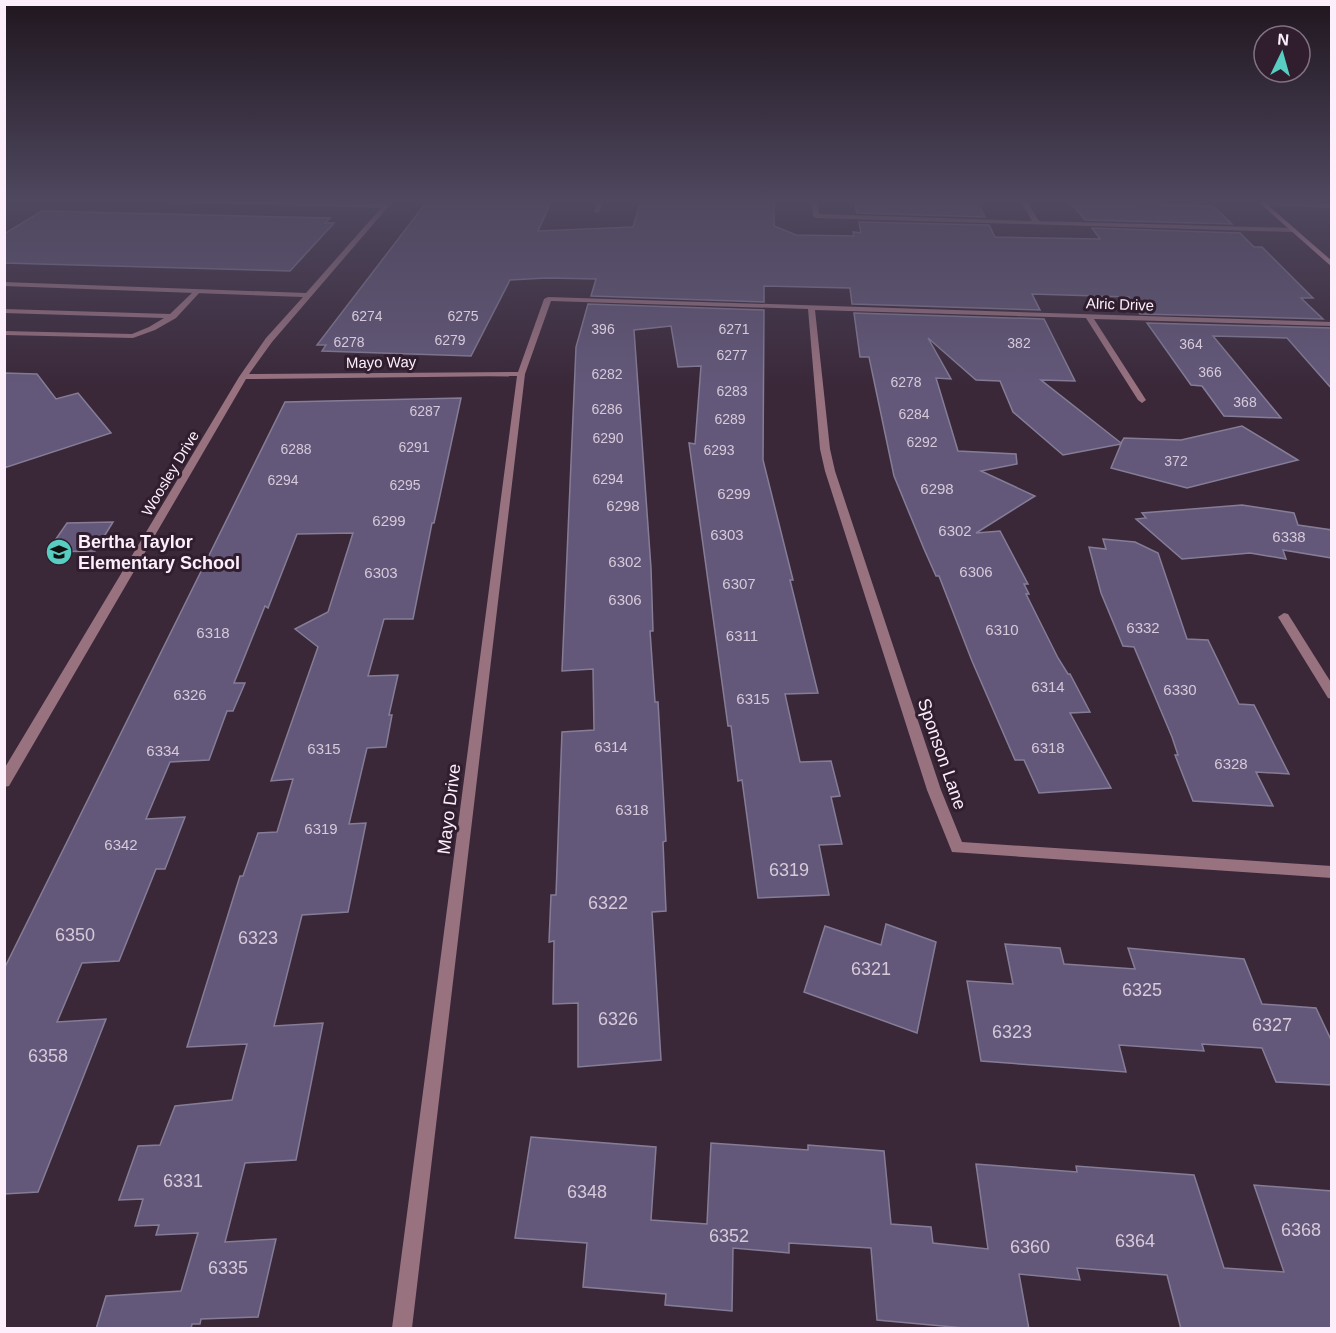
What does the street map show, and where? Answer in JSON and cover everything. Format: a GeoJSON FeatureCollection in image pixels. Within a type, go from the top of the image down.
{"type":"FeatureCollection","features":[{"type":"Feature","properties":{"kind":"street","name":"Woosley Drive"},"geometry":{"type":"LineString","coordinates":[[4,782],[243,377],[269,340],[336,262]]}},
{"type":"Feature","properties":{"kind":"street"},"geometry":{"type":"LineString","coordinates":[[4,284],[307,295]]}},
{"type":"Feature","properties":{"kind":"street"},"geometry":{"type":"LineString","coordinates":[[4,333],[133,336],[150,331],[173,316],[197,291]]}},
{"type":"Feature","properties":{"kind":"street","name":"Alric Drive"},"geometry":{"type":"LineString","coordinates":[[548,299],[1332,324]]}},
{"type":"Feature","properties":{"kind":"street","name":"Mayo Drive"},"geometry":{"type":"LineString","coordinates":[[402,1329],[520,374],[548,299]]}},
{"type":"Feature","properties":{"kind":"street","name":"Sponson Lane"},"geometry":{"type":"LineString","coordinates":[[811,307],[825,449],[830,471],[933,790],[957,848],[1332,872]]}},
{"type":"Feature","properties":{"kind":"street"},"geometry":{"type":"LineString","coordinates":[[4,311],[173,316]]}},
{"type":"Feature","properties":{"kind":"street"},"geometry":{"type":"LineString","coordinates":[[1089,316],[1142,400]]}},
{"type":"Feature","properties":{"kind":"street","name":"Mayo Way"},"geometry":{"type":"LineString","coordinates":[[243,377],[520,374]]}},
{"type":"Feature","properties":{"kind":"street"},"geometry":{"type":"LineString","coordinates":[[1284,617],[1332,695]]}},
{"type":"Feature","properties":{"kind":"building"},"geometry":{"type":"Polygon","coordinates":[[[4,262],[298,262],[290,271],[4,262]]]}},
{"type":"Feature","properties":{"kind":"building"},"geometry":{"type":"Polygon","coordinates":[[[380,262],[1277,262],[1313,298],[1301,298],[1323,319],[1140,314],[1129,297],[1032,294],[1040,310],[852,304],[850,288],[764,286],[764,302],[591,296],[596,279],[547,278],[510,280],[471,356],[322,351],[326,345],[317,345],[380,262]]]}},
{"type":"Feature","properties":{"kind":"building"},"geometry":{"type":"Polygon","coordinates":[[[588,304],[764,310],[763,460],[818,693],[785,694],[800,762],[831,761],[840,796],[831,797],[842,844],[819,845],[829,895],[758,898],[742,780],[738,781],[731,726],[728,726],[689,443],[695,444],[701,366],[678,367],[671,326],[634,330],[651,568],[653,631],[650,631],[655,702],[658,702],[666,841],[663,842],[666,911],[652,912],[661,1060],[578,1067],[578,1003],[553,1004],[554,941],[549,942],[551,895],[556,895],[562,732],[594,730],[593,669],[562,671],[576,347],[588,304]]]}},
{"type":"Feature","properties":{"kind":"building"},"geometry":{"type":"Polygon","coordinates":[[[854,313],[1044,319],[1075,381],[1041,380],[1121,443],[1124,438],[1181,440],[1242,426],[1298,460],[1187,488],[1111,468],[1121,444],[1063,455],[1013,412],[1000,381],[976,380],[928,338],[951,379],[936,378],[958,451],[1016,454],[1017,464],[981,471],[1035,496],[976,533],[1000,531],[1028,584],[1024,584],[1029,594],[1026,594],[1058,658],[1070,674],[1090,712],[1070,713],[1111,788],[1039,793],[1024,760],[1015,760],[972,661],[939,576],[936,576],[894,476],[869,357],[860,357],[854,313]]]}},
{"type":"Feature","properties":{"kind":"building"},"geometry":{"type":"Polygon","coordinates":[[[1147,323],[1332,328],[1332,389],[1287,338],[1213,336],[1281,418],[1224,416],[1202,386],[1191,385],[1147,323]]]}},
{"type":"Feature","properties":{"kind":"building"},"geometry":{"type":"Polygon","coordinates":[[[4,373],[37,374],[56,399],[78,393],[111,433],[4,468],[4,373]]]}},
{"type":"Feature","properties":{"kind":"building"},"geometry":{"type":"Polygon","coordinates":[[[461,398],[434,523],[432,523],[413,619],[384,619],[368,676],[398,675],[389,715],[392,715],[386,747],[367,748],[349,824],[366,823],[348,912],[302,915],[274,1026],[323,1023],[296,1160],[245,1163],[225,1242],[276,1239],[258,1317],[201,1319],[200,1324],[192,1324],[191,1329],[96,1329],[106,1296],[181,1291],[198,1233],[156,1235],[159,1225],[135,1226],[143,1199],[119,1200],[138,1146],[160,1145],[175,1106],[232,1100],[247,1044],[187,1047],[240,876],[243,876],[258,833],[277,832],[293,779],[271,781],[318,647],[295,629],[328,612],[353,533],[297,534],[268,608],[265,606],[234,683],[245,683],[233,711],[227,711],[209,760],[170,762],[146,819],[185,817],[165,869],[156,869],[119,961],[82,963],[57,1022],[106,1019],[38,1192],[4,1194],[4,969],[285,402],[461,398]]]}},
{"type":"Feature","properties":{"kind":"building"},"geometry":{"type":"Polygon","coordinates":[[[1242,505],[1294,513],[1298,525],[1332,530],[1332,558],[1283,550],[1286,559],[1250,553],[1182,559],[1136,519],[1146,518],[1142,513],[1242,505]]]}},
{"type":"Feature","properties":{"kind":"building"},"geometry":{"type":"Polygon","coordinates":[[[113,522],[95,551],[47,552],[67,523],[113,522]]]}},
{"type":"Feature","properties":{"kind":"building"},"geometry":{"type":"Polygon","coordinates":[[[1103,539],[1135,542],[1158,553],[1187,639],[1208,640],[1239,704],[1254,705],[1289,774],[1256,772],[1273,806],[1193,801],[1175,755],[1178,755],[1172,737],[1134,647],[1123,646],[1101,593],[1089,547],[1106,549],[1103,539]]]}},
{"type":"Feature","properties":{"kind":"building"},"geometry":{"type":"Polygon","coordinates":[[[886,924],[936,942],[917,1033],[804,992],[825,926],[881,945],[886,924]]]}},
{"type":"Feature","properties":{"kind":"building"},"geometry":{"type":"Polygon","coordinates":[[[1005,944],[1060,948],[1064,964],[1135,969],[1128,948],[1244,959],[1262,1004],[1316,1008],[1332,1042],[1332,1085],[1276,1082],[1262,1048],[1202,1044],[1204,1051],[1119,1045],[1126,1072],[981,1061],[967,981],[1013,984],[1005,944]]]}},
{"type":"Feature","properties":{"kind":"building"},"geometry":{"type":"Polygon","coordinates":[[[531,1137],[656,1147],[651,1220],[707,1224],[711,1143],[808,1150],[808,1145],[884,1151],[891,1224],[931,1227],[933,1243],[988,1249],[976,1164],[1077,1172],[1076,1166],[1194,1175],[1224,1268],[1284,1272],[1254,1185],[1332,1191],[1332,1329],[1181,1329],[1167,1275],[1077,1268],[1080,1280],[1019,1274],[1029,1329],[975,1329],[877,1320],[871,1248],[789,1243],[789,1253],[733,1248],[732,1311],[665,1305],[666,1294],[583,1287],[587,1243],[515,1238],[531,1137]]]}},
{"type":"Feature","properties":{"kind":"place","name":"Bertha Taylor Elementary School"},"geometry":{"type":"Point","coordinates":[59,552]}}]}
